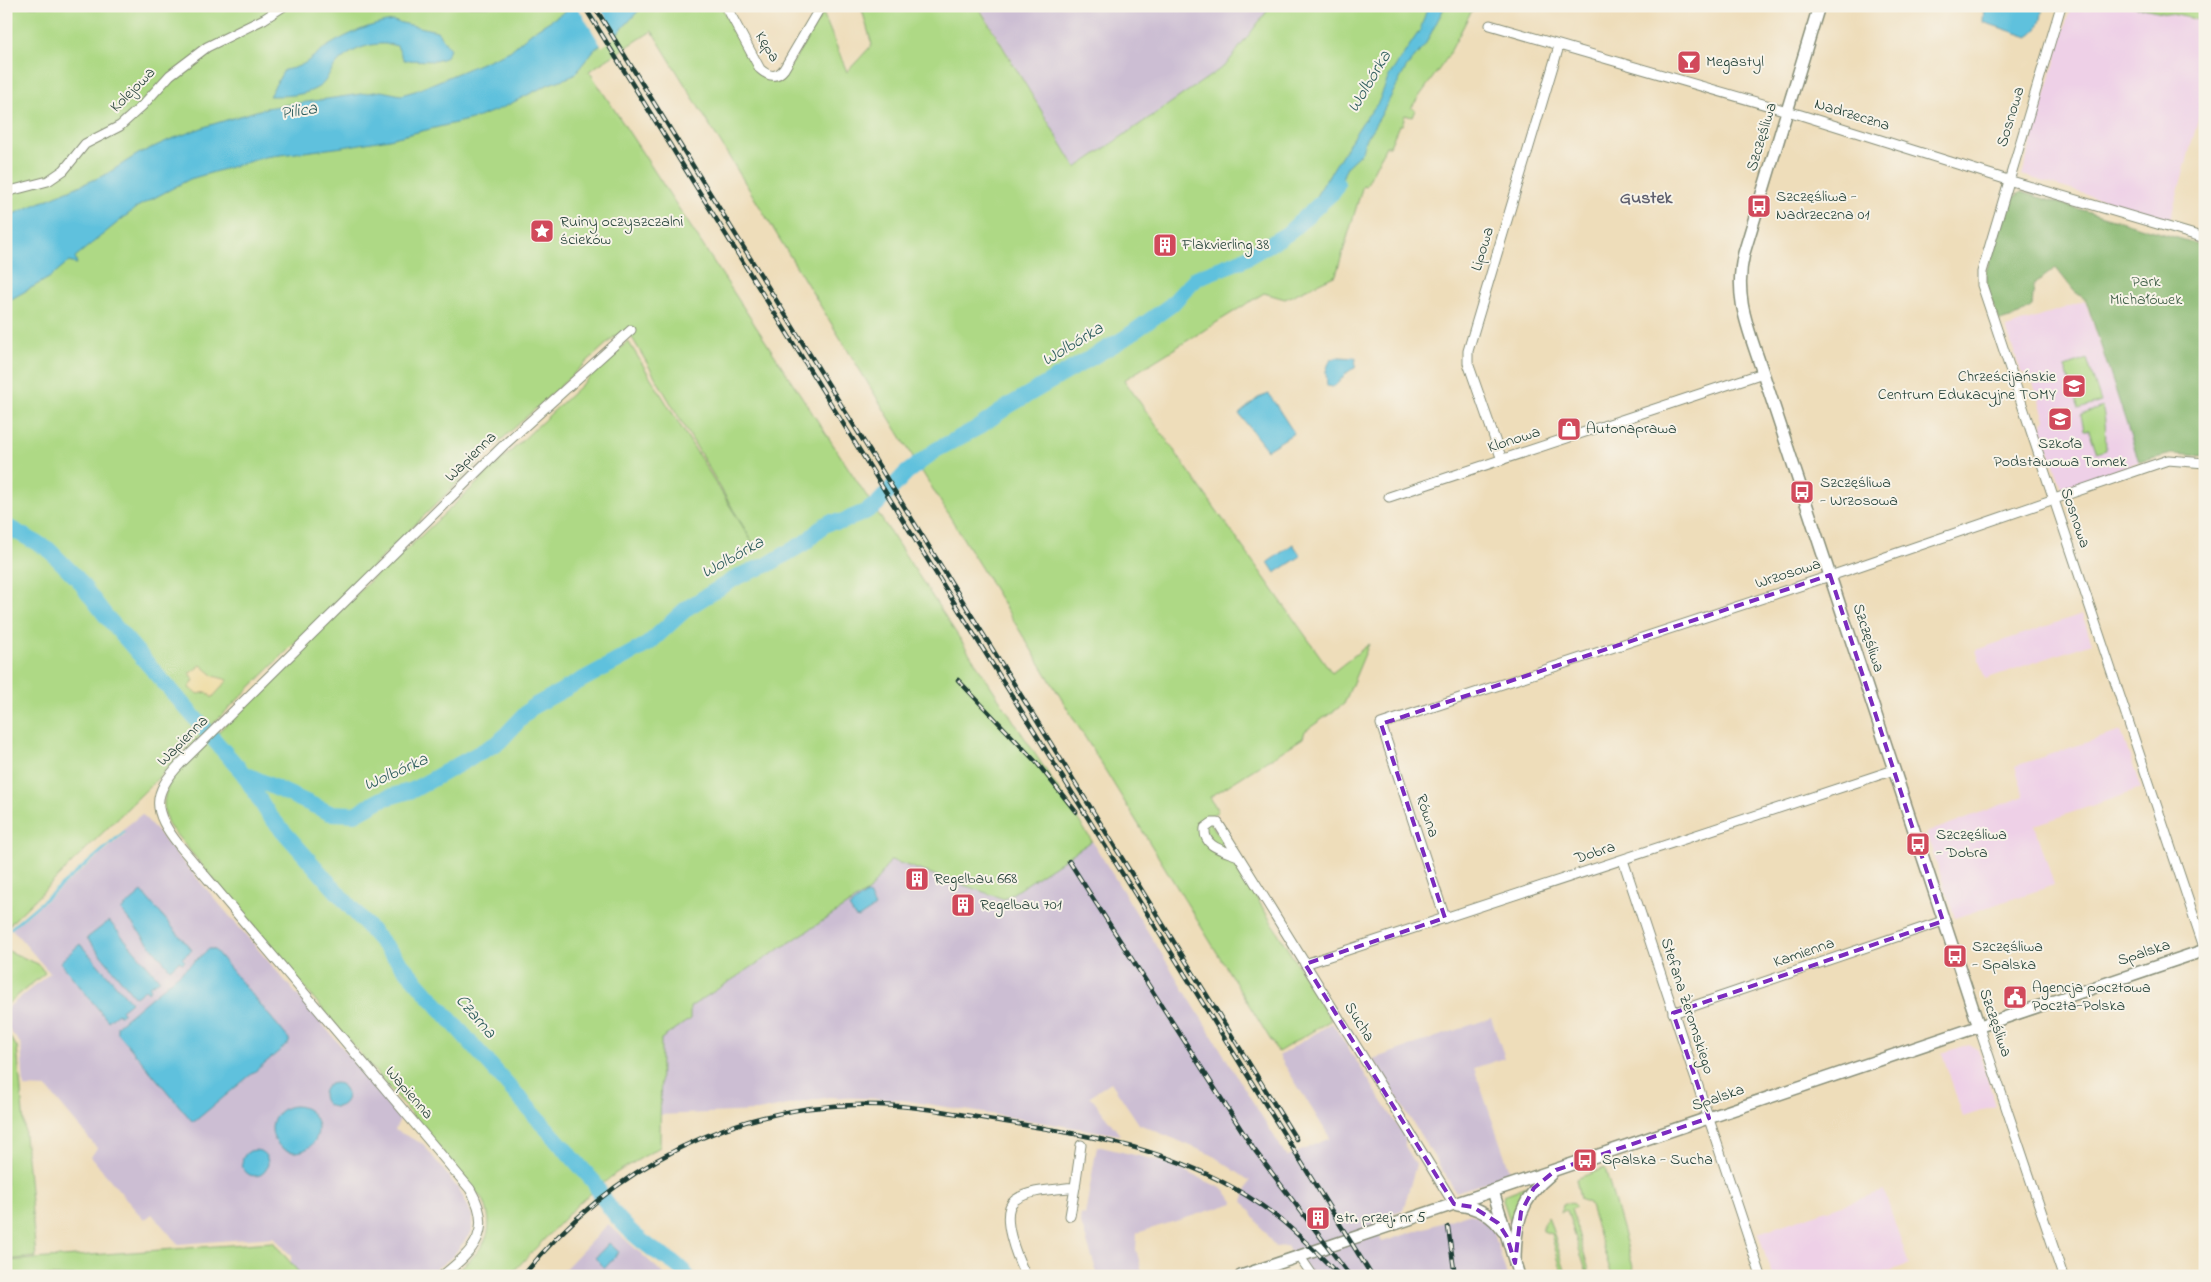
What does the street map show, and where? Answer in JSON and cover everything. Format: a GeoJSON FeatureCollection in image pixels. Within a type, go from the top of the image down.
{"type":"FeatureCollection","features":[{"type":"Feature","properties":{"kind":"street","name":"Kolejowa"},"geometry":{"type":"LineString","coordinates":[[6,192],[48,181],[64,170],[85,144],[120,126],[142,106],[170,75],[208,48],[264,19],[284,6]]}},
{"type":"Feature","properties":{"kind":"street","name":"Kępa"},"geometry":{"type":"LineString","coordinates":[[726,6],[760,69],[766,75],[774,76],[780,74],[784,69],[821,6]]}},
{"type":"Feature","properties":{"kind":"street","name":"Szczęśliwa"},"geometry":{"type":"LineString","coordinates":[[1819,6],[1739,274],[1739,292],[1744,316],[1943,921],[2063,1276]]}},
{"type":"Feature","properties":{"kind":"street","name":"Sosnowa"},"geometry":{"type":"LineString","coordinates":[[2061,6],[2008,180],[1982,272],[1982,285],[2205,950]]}},
{"type":"Feature","properties":{"kind":"street","name":"Nadrzeczna"},"geometry":{"type":"LineString","coordinates":[[1490,25],[1787,111],[2008,180],[2205,238]]}},
{"type":"Feature","properties":{"kind":"street","name":"Lipowa"},"geometry":{"type":"LineString","coordinates":[[1502,460],[1468,363],[1468,352],[1559,46]]}},
{"type":"Feature","properties":{"kind":"street","name":"Wapienna"},"geometry":{"type":"LineString","coordinates":[[442,1276],[469,1253],[480,1234],[480,1216],[476,1199],[447,1161],[164,825],[158,809],[158,798],[166,778],[181,763],[503,446],[631,330]]}},
{"type":"Feature","properties":{"kind":"street","name":"Klonowa"},"geometry":{"type":"LineString","coordinates":[[1389,497],[1763,373]]}},
{"type":"Feature","properties":{"kind":"street","name":"Wrzosowa"},"geometry":{"type":"LineString","coordinates":[[1381,724],[1830,576],[2168,460],[2205,463]]}},
{"type":"Feature","properties":{"kind":"street","name":"Równa"},"geometry":{"type":"LineString","coordinates":[[1381,724],[1445,918]]}},
{"type":"Feature","properties":{"kind":"street","name":"Dobra"},"geometry":{"type":"LineString","coordinates":[[1305,964],[1894,770]]}},
{"type":"Feature","properties":{"kind":"street","name":"Sucha"},"geometry":{"type":"LineString","coordinates":[[1238,856],[1454,1204]]}},
{"type":"Feature","properties":{"kind":"street","name":"Stefana Żeromskiego"},"geometry":{"type":"LineString","coordinates":[[1623,860],[1762,1276]]}},
{"type":"Feature","properties":{"kind":"street","name":"Kamienna"},"geometry":{"type":"LineString","coordinates":[[1673,1012],[1943,921]]}},
{"type":"Feature","properties":{"kind":"street","name":"Spalska"},"geometry":{"type":"LineString","coordinates":[[1241,1276],[2205,950]]}},
{"type":"Feature","properties":{"kind":"street"},"geometry":{"type":"LineString","coordinates":[[1070,1216],[1081,1145]]}},
{"type":"Feature","properties":{"kind":"street"},"geometry":{"type":"LineString","coordinates":[[1515,1263],[1517,1227],[1524,1206],[1534,1188],[1556,1170]]}},
{"type":"Feature","properties":{"kind":"street"},"geometry":{"type":"LineString","coordinates":[[1026,1276],[1009,1228],[1008,1212],[1010,1205],[1021,1197],[1031,1194],[1075,1187]]}},
{"type":"Feature","properties":{"kind":"street"},"geometry":{"type":"LineString","coordinates":[[1493,1191],[1519,1276]]}},
{"type":"Feature","properties":{"kind":"street"},"geometry":{"type":"LineString","coordinates":[[1454,1204],[1473,1207],[1487,1214],[1498,1223],[1508,1237]]}},
{"type":"Feature","properties":{"kind":"street"},"geometry":{"type":"LineString","coordinates":[[1300,1257],[1313,1276]]}},
{"type":"Feature","properties":{"kind":"highlighted area"},"geometry":{"type":"Polygon","coordinates":[[[1830,575],[1943,921],[1673,1013],[1709,1118],[1556,1170],[1534,1188],[1521,1212],[1515,1263],[1507,1237],[1498,1223],[1473,1207],[1454,1204],[1305,964],[1445,918],[1381,724],[1830,575]]]}},
{"type":"Feature","properties":{"kind":"shaded area"},"geometry":{"type":"Polygon","coordinates":[[[979,6],[1271,6],[1226,65],[1076,168],[979,6]]]}},
{"type":"Feature","properties":{"kind":"shaded area"},"geometry":{"type":"Polygon","coordinates":[[[2071,6],[2133,6],[2205,22],[2205,95],[2170,220],[2022,175],[2071,6]]]}},
{"type":"Feature","properties":{"kind":"shaded area","name":"Chrześcijańskie Centrum Edukacyjne TOMY"},"geometry":{"type":"Polygon","coordinates":[[[2085,301],[2139,462],[2062,488],[2041,428],[2045,419],[2031,377],[2021,372],[2006,328],[2085,301]]]}},
{"type":"Feature","properties":{"kind":"shaded area"},"geometry":{"type":"Polygon","coordinates":[[[2082,614],[2092,643],[1985,679],[1976,650],[2082,614]]]}},
{"type":"Feature","properties":{"kind":"shaded area"},"geometry":{"type":"Polygon","coordinates":[[[2121,731],[2141,789],[2035,825],[2054,885],[1955,918],[1926,833],[2024,796],[2015,766],[2121,731]]]}},
{"type":"Feature","properties":{"kind":"shaded area"},"geometry":{"type":"Polygon","coordinates":[[[142,814],[401,1116],[395,1130],[423,1144],[460,1191],[472,1215],[472,1231],[453,1256],[427,1276],[305,1276],[291,1270],[291,1256],[274,1237],[178,1244],[152,1214],[144,1220],[91,1157],[97,1148],[47,1088],[24,1087],[21,1044],[6,1026],[6,1009],[50,973],[12,929],[125,834],[123,829],[142,814]]]}},
{"type":"Feature","properties":{"kind":"shaded area"},"geometry":{"type":"Polygon","coordinates":[[[1092,841],[1287,1157],[1330,1138],[1279,1056],[1332,1023],[1405,1137],[1405,1146],[1416,1165],[1403,1210],[1374,1219],[1382,1242],[1468,1214],[1474,1215],[1492,1227],[1507,1276],[1303,1276],[1287,1246],[1275,1247],[1243,1201],[1250,1181],[1212,1155],[1139,1124],[1111,1082],[1090,1096],[1120,1135],[896,1099],[829,1097],[758,1111],[658,1115],[661,1039],[689,1019],[690,1007],[869,891],[891,860],[1004,899],[1092,841]]]}},
{"type":"Feature","properties":{"kind":"shaded area"},"geometry":{"type":"Polygon","coordinates":[[[1491,1018],[1505,1058],[1474,1068],[1511,1174],[1456,1192],[1373,1059],[1491,1018]]]}},
{"type":"Feature","properties":{"kind":"shaded area"},"geometry":{"type":"Polygon","coordinates":[[[1969,1044],[1978,1049],[1996,1106],[1963,1117],[1942,1053],[1969,1044]]]}},
{"type":"Feature","properties":{"kind":"shaded area"},"geometry":{"type":"Polygon","coordinates":[[[1097,1146],[1168,1163],[1225,1190],[1234,1203],[1137,1233],[1136,1249],[1143,1276],[1098,1276],[1080,1220],[1081,1214],[1085,1215],[1097,1146]]]}},
{"type":"Feature","properties":{"kind":"shaded area"},"geometry":{"type":"Polygon","coordinates":[[[1884,1191],[1909,1264],[1875,1276],[1772,1276],[1758,1233],[1884,1191]]]}},
{"type":"Feature","properties":{"kind":"shaded area"},"geometry":{"type":"Polygon","coordinates":[[[608,1224],[666,1276],[558,1276],[608,1224]]]}},
{"type":"Feature","properties":{"kind":"green space"},"geometry":{"type":"Polygon","coordinates":[[[6,6],[721,6],[757,73],[774,81],[784,77],[823,13],[847,72],[872,45],[861,6],[978,6],[1076,168],[1226,65],[1271,6],[1474,6],[1447,58],[1411,108],[1415,110],[1412,117],[1405,115],[1402,125],[1399,125],[1390,146],[1386,146],[1366,186],[1363,185],[1336,275],[1285,299],[1264,293],[1124,380],[1332,673],[1369,644],[1344,704],[1305,731],[1303,738],[1210,797],[1218,811],[1208,818],[1331,1020],[1278,1052],[652,31],[589,71],[1092,841],[1004,899],[891,860],[869,891],[690,1007],[690,1019],[661,1039],[660,1147],[616,1173],[579,1203],[509,1276],[450,1276],[469,1261],[483,1244],[489,1225],[484,1201],[169,826],[164,807],[167,789],[173,777],[402,549],[405,551],[628,341],[756,548],[627,329],[614,337],[499,442],[6,928],[6,6]]]}},
{"type":"Feature","properties":{"kind":"green space"},"geometry":{"type":"Polygon","coordinates":[[[2133,6],[2205,6],[2205,21],[2133,6]]]}},
{"type":"Feature","properties":{"kind":"green space","name":"Park Michałówek"},"geometry":{"type":"Polygon","coordinates":[[[2021,192],[2205,246],[2205,456],[2172,454],[2139,462],[2086,300],[2074,291],[2056,268],[2034,284],[2032,306],[2019,315],[2000,321],[1988,293],[1986,271],[2009,201],[2021,192]]]}},
{"type":"Feature","properties":{"kind":"green space"},"geometry":{"type":"Polygon","coordinates":[[[2087,359],[2101,402],[2079,409],[2065,367],[2087,359]]]}},
{"type":"Feature","properties":{"kind":"green space"},"geometry":{"type":"Polygon","coordinates":[[[2102,407],[2106,450],[2097,453],[2089,430],[2084,430],[2081,415],[2102,407]]]}},
{"type":"Feature","properties":{"kind":"green space"},"geometry":{"type":"Polygon","coordinates":[[[6,950],[38,964],[45,973],[6,1005],[6,950]]]}},
{"type":"Feature","properties":{"kind":"green space"},"geometry":{"type":"Polygon","coordinates":[[[6,1032],[17,1047],[36,1257],[6,1260],[6,1032]]]}},
{"type":"Feature","properties":{"kind":"green space"},"geometry":{"type":"Polygon","coordinates":[[[1605,1168],[1636,1276],[1612,1276],[1589,1203],[1580,1199],[1576,1179],[1605,1168]]]}},
{"type":"Feature","properties":{"kind":"green space"},"geometry":{"type":"Polygon","coordinates":[[[1527,1186],[1530,1188],[1515,1223],[1511,1224],[1503,1200],[1504,1195],[1527,1186]]]}},
{"type":"Feature","properties":{"kind":"green space"},"geometry":{"type":"Polygon","coordinates":[[[1571,1202],[1576,1207],[1571,1209],[1589,1270],[1586,1271],[1567,1210],[1561,1212],[1563,1205],[1571,1202]]]}},
{"type":"Feature","properties":{"kind":"green space"},"geometry":{"type":"Polygon","coordinates":[[[1548,1216],[1567,1276],[1563,1276],[1551,1234],[1543,1231],[1543,1224],[1548,1216]]]}},
{"type":"Feature","properties":{"kind":"green space"},"geometry":{"type":"Polygon","coordinates":[[[273,1242],[302,1276],[6,1276],[6,1261],[273,1242]]]}},
{"type":"Feature","properties":{"kind":"sand"},"geometry":{"type":"Polygon","coordinates":[[[201,665],[214,676],[228,680],[212,698],[207,692],[198,694],[189,688],[194,681],[190,673],[201,665]]]}},
{"type":"Feature","properties":{"kind":"water","name":"Pilica"},"geometry":{"type":"Polygon","coordinates":[[[574,6],[643,6],[620,31],[595,49],[573,76],[549,84],[502,108],[476,118],[389,139],[265,157],[190,179],[137,207],[75,257],[77,264],[68,262],[49,278],[6,302],[6,217],[105,175],[138,154],[207,126],[266,108],[381,91],[401,95],[415,91],[510,51],[532,32],[574,6]]]}},
{"type":"Feature","properties":{"kind":"water"},"geometry":{"type":"Polygon","coordinates":[[[1428,6],[1445,6],[1425,45],[1406,68],[1380,117],[1365,140],[1362,152],[1347,166],[1334,199],[1329,202],[1316,196],[1362,123],[1378,103],[1389,76],[1420,30],[1428,6]]]}},
{"type":"Feature","properties":{"kind":"water"},"geometry":{"type":"Polygon","coordinates":[[[1984,6],[2042,6],[2042,15],[2038,28],[2028,37],[1983,22],[1984,6]]]}},
{"type":"Feature","properties":{"kind":"water"},"geometry":{"type":"Polygon","coordinates":[[[393,21],[437,31],[450,49],[445,58],[435,61],[404,60],[397,46],[388,44],[370,45],[345,57],[319,87],[299,94],[269,96],[284,70],[298,67],[328,46],[351,34],[376,24],[393,21]]]}},
{"type":"Feature","properties":{"kind":"water"},"geometry":{"type":"Polygon","coordinates":[[[1339,357],[1356,358],[1355,368],[1349,371],[1333,387],[1327,386],[1326,371],[1330,360],[1339,357]]]}},
{"type":"Feature","properties":{"kind":"water"},"geometry":{"type":"Polygon","coordinates":[[[1269,394],[1294,433],[1267,450],[1239,414],[1258,398],[1269,394]]]}},
{"type":"Feature","properties":{"kind":"water"},"geometry":{"type":"Polygon","coordinates":[[[1293,544],[1301,556],[1275,573],[1268,562],[1293,544]]]}},
{"type":"Feature","properties":{"kind":"water"},"geometry":{"type":"Polygon","coordinates":[[[142,892],[192,950],[182,958],[185,961],[182,963],[179,961],[170,969],[121,910],[142,892]]]}},
{"type":"Feature","properties":{"kind":"water"},"geometry":{"type":"Polygon","coordinates":[[[866,894],[869,895],[875,907],[858,918],[855,917],[849,907],[866,894]]]}},
{"type":"Feature","properties":{"kind":"water"},"geometry":{"type":"Polygon","coordinates":[[[109,921],[160,980],[149,986],[151,989],[148,992],[146,989],[136,997],[134,996],[87,938],[109,921]]]}},
{"type":"Feature","properties":{"kind":"water"},"geometry":{"type":"Polygon","coordinates":[[[80,944],[131,1002],[121,1010],[124,1013],[120,1016],[118,1013],[108,1021],[60,962],[80,944]]]}},
{"type":"Feature","properties":{"kind":"water"},"geometry":{"type":"Polygon","coordinates":[[[209,949],[214,949],[289,1039],[289,1043],[195,1121],[192,1121],[117,1032],[117,1026],[209,949]]]}},
{"type":"Feature","properties":{"kind":"water"},"geometry":{"type":"Polygon","coordinates":[[[335,1083],[344,1086],[347,1095],[344,1104],[335,1107],[326,1104],[323,1095],[326,1086],[335,1083]]]}},
{"type":"Feature","properties":{"kind":"water"},"geometry":{"type":"Polygon","coordinates":[[[290,1106],[300,1106],[314,1116],[318,1129],[314,1142],[308,1148],[300,1152],[290,1152],[276,1142],[272,1134],[272,1124],[282,1110],[290,1106]]]}},
{"type":"Feature","properties":{"kind":"water"},"geometry":{"type":"Polygon","coordinates":[[[255,1150],[264,1154],[268,1163],[264,1172],[255,1176],[246,1172],[242,1163],[246,1154],[255,1150]]]}},
{"type":"Feature","properties":{"kind":"water"},"geometry":{"type":"Polygon","coordinates":[[[609,1243],[619,1252],[605,1268],[595,1258],[609,1243]]]}},
{"type":"Feature","properties":{"kind":"pier"},"geometry":{"type":"Polygon","coordinates":[[[577,6],[588,6],[610,41],[602,47],[577,6]]]}},
{"type":"Feature","properties":{"kind":"pier"},"geometry":{"type":"Polygon","coordinates":[[[589,6],[599,6],[617,36],[611,41],[589,6]]]}},
{"type":"Feature","properties":{"kind":"waterway"},"geometry":{"type":"LineString","coordinates":[[1463,6],[1467,8]]}},
{"type":"Feature","properties":{"kind":"waterway","name":"Wolbórka"},"geometry":{"type":"LineString","coordinates":[[6,526],[48,549],[77,578],[105,615],[243,773],[330,813],[355,814],[382,799],[413,790],[499,742],[532,707],[648,644],[687,608],[739,576],[769,564],[806,542],[830,522],[841,522],[865,512],[877,504],[906,473],[936,450],[979,427],[1010,405],[1125,338],[1171,305],[1196,278],[1242,260],[1287,234],[1334,191],[1337,184]]}},
{"type":"Feature","properties":{"kind":"waterway","name":"Czarna"},"geometry":{"type":"LineString","coordinates":[[243,773],[269,815],[594,1182],[605,1201],[625,1226],[656,1252],[675,1264],[687,1276]]}},
{"type":"Feature","properties":{"kind":"waterway"},"geometry":{"type":"LineString","coordinates":[[11,928],[124,832]]}},
{"type":"Feature","properties":{"kind":"railway"},"geometry":{"type":"LineString","coordinates":[[584,6],[1372,1276]]}},
{"type":"Feature","properties":{"kind":"railway"},"geometry":{"type":"LineString","coordinates":[[594,6],[1296,1139]]}},
{"type":"Feature","properties":{"kind":"railway"},"geometry":{"type":"LineString","coordinates":[[958,680],[1037,763],[1076,812]]}},
{"type":"Feature","properties":{"kind":"railway"},"geometry":{"type":"LineString","coordinates":[[1069,861],[1253,1148],[1350,1276]]}},
{"type":"Feature","properties":{"kind":"railway"},"geometry":{"type":"LineString","coordinates":[[523,1276],[557,1237],[595,1203],[636,1173],[680,1148],[727,1128],[775,1114],[826,1106],[878,1105],[942,1111],[1043,1128],[1113,1142],[1181,1163],[1213,1177],[1245,1195],[1276,1216],[1301,1237],[1340,1276]]}},
{"type":"Feature","properties":{"kind":"railway"},"geometry":{"type":"LineString","coordinates":[[1448,1227],[1455,1276]]}},
{"type":"Feature","properties":{"kind":"place","name":"Megastyl"},"geometry":{"type":"Point","coordinates":[1689,62]}},
{"type":"Feature","properties":{"kind":"place","name":"Szczęśliwa - Nadrzeczna 01"},"geometry":{"type":"Point","coordinates":[1759,206]}},
{"type":"Feature","properties":{"kind":"place","name":"Ruiny oczyszczalni ścieków"},"geometry":{"type":"Point","coordinates":[542,231]}},
{"type":"Feature","properties":{"kind":"place","name":"Flakvierling 38"},"geometry":{"type":"Point","coordinates":[1165,245]}},
{"type":"Feature","properties":{"kind":"place","name":"Chrześcijańskie Centrum Edukacyjne TOMY"},"geometry":{"type":"Point","coordinates":[2074,386]}},
{"type":"Feature","properties":{"kind":"place","name":"Szkoła Podstawowa Tomek"},"geometry":{"type":"Point","coordinates":[2060,419]}},
{"type":"Feature","properties":{"kind":"place","name":"Autonaprawa"},"geometry":{"type":"Point","coordinates":[1569,429]}},
{"type":"Feature","properties":{"kind":"place","name":"Szczęśliwa - Wrzosowa"},"geometry":{"type":"Point","coordinates":[1802,492]}},
{"type":"Feature","properties":{"kind":"place","name":"Szczęśliwa - Dobra"},"geometry":{"type":"Point","coordinates":[1918,844]}},
{"type":"Feature","properties":{"kind":"place","name":"Regelbau 668"},"geometry":{"type":"Point","coordinates":[917,879]}},
{"type":"Feature","properties":{"kind":"place","name":"Regelbau 701"},"geometry":{"type":"Point","coordinates":[963,905]}},
{"type":"Feature","properties":{"kind":"place","name":"Szczęśliwa - Spalska"},"geometry":{"type":"Point","coordinates":[1955,956]}},
{"type":"Feature","properties":{"kind":"place","name":"Agencja pocztowa Poczta-Polska"},"geometry":{"type":"Point","coordinates":[2015,997]}},
{"type":"Feature","properties":{"kind":"place","name":"Spalska - Sucha"},"geometry":{"type":"Point","coordinates":[1585,1160]}},
{"type":"Feature","properties":{"kind":"place","name":"str. przej. nr 5"},"geometry":{"type":"Point","coordinates":[1318,1218]}},
{"type":"Feature","properties":{"kind":"district","name":"Gustek"},"geometry":{"type":"Point","coordinates":[1646,199]}}]}
